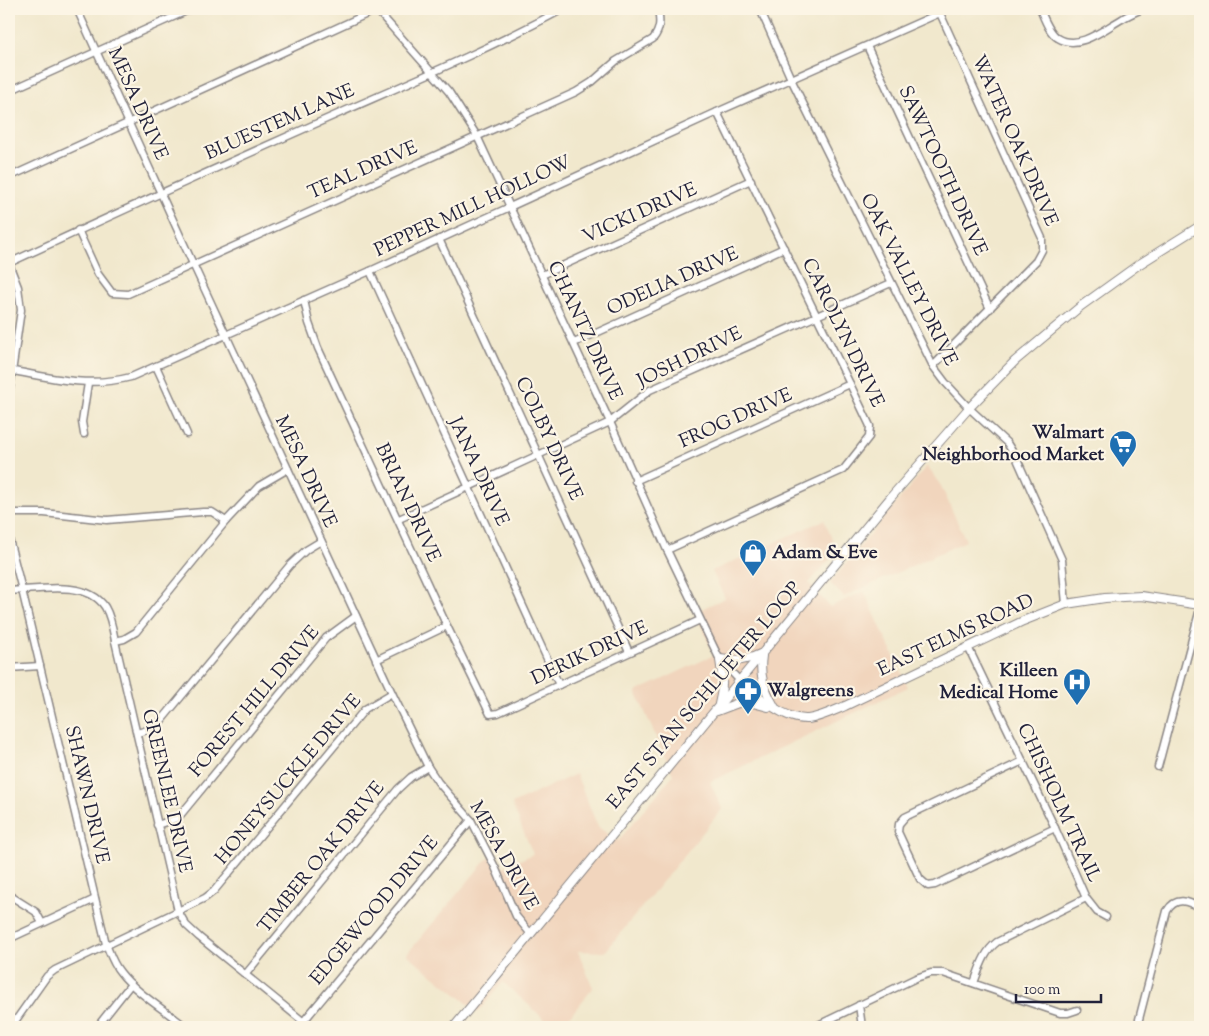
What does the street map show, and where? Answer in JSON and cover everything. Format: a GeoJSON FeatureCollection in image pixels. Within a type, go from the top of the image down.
{"type":"FeatureCollection","features":[{"type":"Feature","properties":{"kind":"main road","name":"EAST STAN SCHLUETER LOOP"},"geometry":{"type":"LineString","coordinates":[[454,1027],[891,497],[969,408],[1015,361],[1081,306],[1138,265],[1200,226]]}},
{"type":"Feature","properties":{"kind":"main road","name":"EAST ELMS ROAD"},"geometry":{"type":"LineString","coordinates":[[740,681],[775,708],[796,718],[818,717],[846,706],[1023,621],[1066,604],[1105,598],[1140,596],[1200,605]]}},
{"type":"Feature","properties":{"kind":"main road"},"geometry":{"type":"LineString","coordinates":[[716,710],[722,695],[720,659],[738,662],[762,654],[760,669],[762,683],[775,708]]}},
{"type":"Feature","properties":{"kind":"main road"},"geometry":{"type":"LineString","coordinates":[[716,710],[738,703],[749,702],[775,708]]}},
{"type":"Feature","properties":{"kind":"street","name":"MESA DRIVE"},"geometry":{"type":"LineString","coordinates":[[77,9],[321,542],[428,767],[438,782],[471,820],[495,867],[516,916],[530,933]]}},
{"type":"Feature","properties":{"kind":"street"},"geometry":{"type":"LineString","coordinates":[[9,91],[191,9]]}},
{"type":"Feature","properties":{"kind":"street"},"geometry":{"type":"LineString","coordinates":[[9,177],[377,9]]}},
{"type":"Feature","properties":{"kind":"street","name":"CHANTZ DRIVE"},"geometry":{"type":"LineString","coordinates":[[377,9],[449,92],[476,136],[574,344],[700,620],[720,659],[740,681]]}},
{"type":"Feature","properties":{"kind":"street","name":"BLUESTEM LANE"},"geometry":{"type":"LineString","coordinates":[[9,263],[161,192],[432,72],[538,23],[563,9]]}},
{"type":"Feature","properties":{"kind":"street","name":"TEAL DRIVE"},"geometry":{"type":"LineString","coordinates":[[78,230],[98,274],[112,293],[128,294],[585,87],[616,61],[653,39],[660,26],[658,9]]}},
{"type":"Feature","properties":{"kind":"street","name":"OAK VALLEY DRIVE"},"geometry":{"type":"LineString","coordinates":[[760,9],[791,79],[933,366],[969,408],[1007,443],[1017,459],[1062,560],[1066,604]]}},
{"type":"Feature","properties":{"kind":"street"},"geometry":{"type":"LineString","coordinates":[[1040,9],[1058,38],[1069,42],[1077,42],[1105,31],[1122,19],[1142,9]]}},
{"type":"Feature","properties":{"kind":"street","name":"PEPPER MILL HOLLOW"},"geometry":{"type":"LineString","coordinates":[[10,371],[88,383],[131,377],[867,46],[939,11]]}},
{"type":"Feature","properties":{"kind":"street","name":"WATER OAK DRIVE"},"geometry":{"type":"LineString","coordinates":[[933,366],[1036,261],[1042,250],[1042,238],[939,11]]}},
{"type":"Feature","properties":{"kind":"street","name":"SAWTOOTH DRIVE"},"geometry":{"type":"LineString","coordinates":[[867,46],[990,309]]}},
{"type":"Feature","properties":{"kind":"street","name":"CAROLYN DRIVE"},"geometry":{"type":"LineString","coordinates":[[667,550],[842,470],[869,437],[870,426],[717,112]]}},
{"type":"Feature","properties":{"kind":"street","name":"VICKI DRIVE"},"geometry":{"type":"LineString","coordinates":[[542,276],[751,180]]}},
{"type":"Feature","properties":{"kind":"street","name":"COLBY DRIVE"},"geometry":{"type":"LineString","coordinates":[[439,239],[629,652]]}},
{"type":"Feature","properties":{"kind":"street","name":"ODELIA DRIVE"},"geometry":{"type":"LineString","coordinates":[[574,344],[784,248]]}},
{"type":"Feature","properties":{"kind":"street"},"geometry":{"type":"LineString","coordinates":[[9,263],[18,286],[21,310],[10,371],[9,393]]}},
{"type":"Feature","properties":{"kind":"street","name":"JANA DRIVE"},"geometry":{"type":"LineString","coordinates":[[370,271],[559,685]]}},
{"type":"Feature","properties":{"kind":"street","name":"JOSH DRIVE"},"geometry":{"type":"LineString","coordinates":[[399,519],[610,422],[650,390],[891,283]]}},
{"type":"Feature","properties":{"kind":"street","name":"BRIAN DRIVE"},"geometry":{"type":"LineString","coordinates":[[304,300],[308,323],[318,348],[448,626],[490,714],[492,714]]}},
{"type":"Feature","properties":{"kind":"street"},"geometry":{"type":"LineString","coordinates":[[156,366],[187,434]]}},
{"type":"Feature","properties":{"kind":"street"},"geometry":{"type":"LineString","coordinates":[[84,434],[82,422],[88,383]]}},
{"type":"Feature","properties":{"kind":"street","name":"FROG DRIVE"},"geometry":{"type":"LineString","coordinates":[[635,481],[850,384]]}},
{"type":"Feature","properties":{"kind":"street"},"geometry":{"type":"LineString","coordinates":[[115,641],[124,639],[136,632],[226,521],[259,486],[288,468]]}},
{"type":"Feature","properties":{"kind":"street"},"geometry":{"type":"LineString","coordinates":[[9,513],[44,513],[107,520],[212,512],[226,521]]}},
{"type":"Feature","properties":{"kind":"street","name":"SHAWN DRIVE"},"geometry":{"type":"LineString","coordinates":[[9,539],[106,944],[113,962],[120,973],[131,984],[186,1027]]}},
{"type":"Feature","properties":{"kind":"street"},"geometry":{"type":"LineString","coordinates":[[137,733],[151,730],[161,721],[290,564],[306,550],[321,542]]}},
{"type":"Feature","properties":{"kind":"street","name":"GREENLEE DRIVE"},"geometry":{"type":"LineString","coordinates":[[9,591],[73,588],[98,598],[104,606],[109,616],[178,911],[186,925],[198,937],[310,1027]]}},
{"type":"Feature","properties":{"kind":"street"},"geometry":{"type":"LineString","coordinates":[[1158,767],[1200,609]]}},
{"type":"Feature","properties":{"kind":"street","name":"FOREST HILL DRIVE"},"geometry":{"type":"LineString","coordinates":[[157,825],[178,818],[326,638],[356,616]]}},
{"type":"Feature","properties":{"kind":"street","name":"DERIK DRIVE"},"geometry":{"type":"LineString","coordinates":[[492,714],[498,713],[700,620]]}},
{"type":"Feature","properties":{"kind":"street"},"geometry":{"type":"LineString","coordinates":[[376,660],[448,626]]}},
{"type":"Feature","properties":{"kind":"street","name":"CHISHOLM TRAIL"},"geometry":{"type":"LineString","coordinates":[[968,647],[1055,828],[1086,898],[990,947],[974,982]]}},
{"type":"Feature","properties":{"kind":"street"},"geometry":{"type":"LineString","coordinates":[[9,668],[40,666]]}},
{"type":"Feature","properties":{"kind":"street","name":"HONEYSUCKLE DRIVE"},"geometry":{"type":"LineString","coordinates":[[11,1027],[47,976],[61,966],[206,898],[214,891],[365,709],[392,693]]}},
{"type":"Feature","properties":{"kind":"street"},"geometry":{"type":"LineString","coordinates":[[1023,761],[905,817],[901,821],[898,832],[920,879],[928,886],[935,886],[1055,828]]}},
{"type":"Feature","properties":{"kind":"street","name":"TIMBER OAK DRIVE"},"geometry":{"type":"LineString","coordinates":[[245,975],[398,789],[411,777],[428,767]]}},
{"type":"Feature","properties":{"kind":"street","name":"EDGEWOOD DRIVE"},"geometry":{"type":"LineString","coordinates":[[303,1022],[471,820]]}},
{"type":"Feature","properties":{"kind":"street"},"geometry":{"type":"LineString","coordinates":[[9,896],[36,912],[42,923]]}},
{"type":"Feature","properties":{"kind":"street"},"geometry":{"type":"LineString","coordinates":[[1086,898],[1097,912],[1106,917]]}},
{"type":"Feature","properties":{"kind":"street"},"geometry":{"type":"LineString","coordinates":[[9,939],[95,899]]}},
{"type":"Feature","properties":{"kind":"street"},"geometry":{"type":"LineString","coordinates":[[1137,1027],[1167,911],[1175,902],[1180,901],[1188,901],[1200,908]]}},
{"type":"Feature","properties":{"kind":"street"},"geometry":{"type":"LineString","coordinates":[[814,1027],[916,978],[931,973],[943,973],[974,982],[1060,1013],[1077,1010]]}},
{"type":"Feature","properties":{"kind":"street"},"geometry":{"type":"LineString","coordinates":[[97,1027],[131,984]]}},
{"type":"Feature","properties":{"kind":"street"},"geometry":{"type":"LineString","coordinates":[[859,1005],[862,1027]]}},
{"type":"Feature","properties":{"kind":"shaded area"},"geometry":{"type":"Polygon","coordinates":[[[927,466],[941,486],[966,541],[844,597],[830,583],[927,466]]]}},
{"type":"Feature","properties":{"kind":"shaded area"},"geometry":{"type":"Polygon","coordinates":[[[824,520],[837,551],[809,583],[830,607],[864,591],[908,687],[710,782],[722,809],[605,952],[578,951],[593,988],[561,1027],[553,1027],[503,982],[478,1012],[407,954],[485,861],[495,854],[503,868],[533,854],[512,804],[576,774],[598,827],[618,841],[673,775],[636,692],[714,655],[695,612],[725,598],[712,571],[824,520]]]}},
{"type":"Feature","properties":{"kind":"place","name":"Walmart Neighborhood Market"},"geometry":{"type":"Point","coordinates":[1123,468]}},
{"type":"Feature","properties":{"kind":"place","name":"Adam & Eve"},"geometry":{"type":"Point","coordinates":[753,577]}},
{"type":"Feature","properties":{"kind":"place","name":"Killeen Medical Home"},"geometry":{"type":"Point","coordinates":[1077,706]}},
{"type":"Feature","properties":{"kind":"place","name":"Walgreens"},"geometry":{"type":"Point","coordinates":[748,715]}}]}
